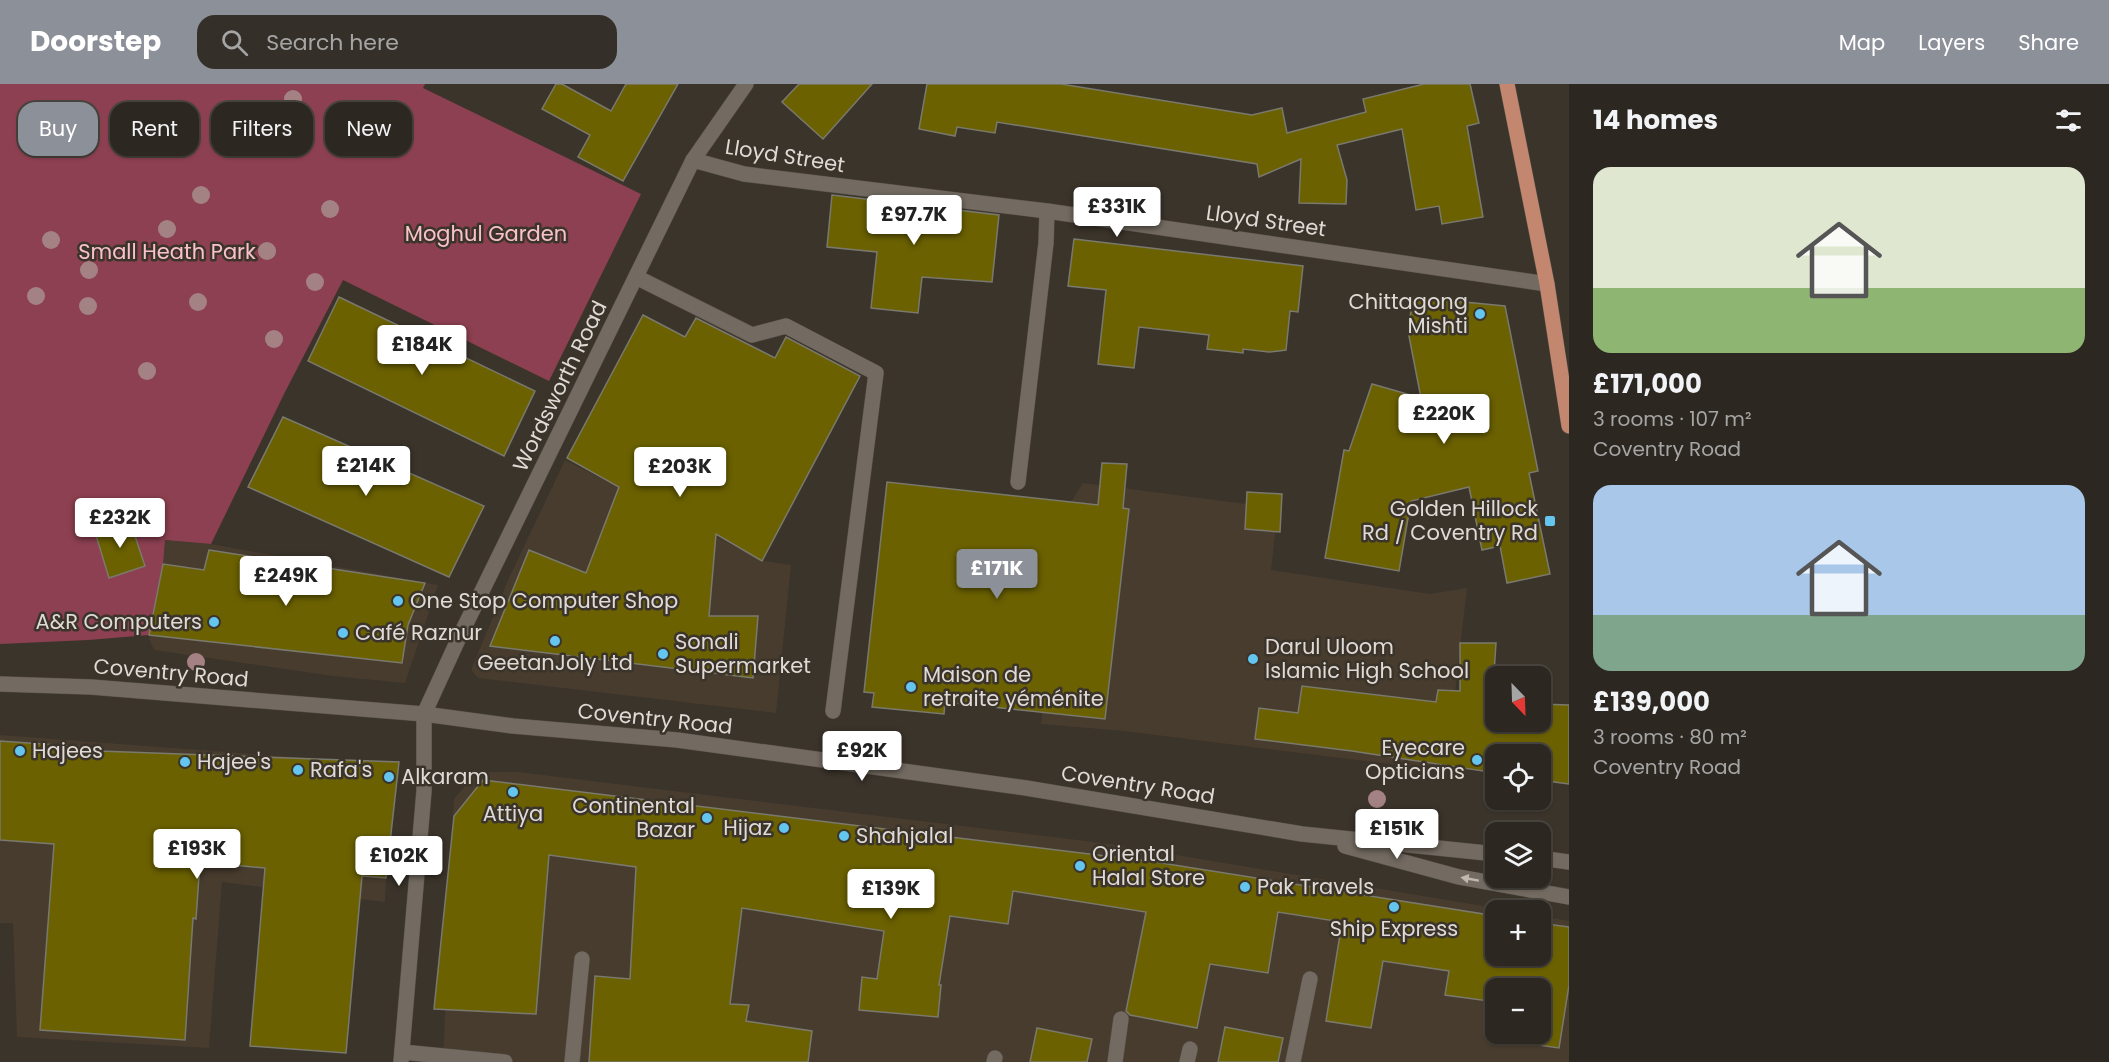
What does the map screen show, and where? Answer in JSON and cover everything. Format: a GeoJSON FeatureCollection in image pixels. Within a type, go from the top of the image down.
{"type":"FeatureCollection","features":[{"type":"Feature","properties":{"kind":"main road"},"geometry":{"type":"LineString","coordinates":[[1507,84],[1547,284],[1569,426]]}},
{"type":"Feature","properties":{"kind":"street","name":"Wordsworth Road"},"geometry":{"type":"LineString","coordinates":[[424,714],[693,160],[746,84]]}},
{"type":"Feature","properties":{"kind":"street","name":"Lloyd Street"},"geometry":{"type":"LineString","coordinates":[[693,160],[744,174],[1047,211],[1547,284]]}},
{"type":"Feature","properties":{"kind":"street"},"geometry":{"type":"LineString","coordinates":[[1018,482],[1046,243],[1047,211]]}},
{"type":"Feature","properties":{"kind":"street"},"geometry":{"type":"LineString","coordinates":[[636,278],[752,335],[786,326],[876,374],[833,711]]}},
{"type":"Feature","properties":{"kind":"street","name":"Coventry Road"},"geometry":{"type":"LineString","coordinates":[[0,684],[91,687],[376,712],[424,714],[513,726],[678,740],[1026,788],[1302,834],[1485,853]]}},
{"type":"Feature","properties":{"kind":"street"},"geometry":{"type":"LineString","coordinates":[[424,714],[424,791],[402,1057],[505,1062]]}},
{"type":"Feature","properties":{"kind":"street","name":"Coventry Road"},"geometry":{"type":"LineString","coordinates":[[1302,834],[1459,877],[1569,897]]}},
{"type":"Feature","properties":{"kind":"street"},"geometry":{"type":"LineString","coordinates":[[1551,860],[1569,862]]}},
{"type":"Feature","properties":{"kind":"street"},"geometry":{"type":"LineString","coordinates":[[572,1062],[582,959]]}},
{"type":"Feature","properties":{"kind":"street"},"geometry":{"type":"LineString","coordinates":[[1293,1062],[1310,979]]}},
{"type":"Feature","properties":{"kind":"street"},"geometry":{"type":"LineString","coordinates":[[1115,1062],[1121,1019]]}},
{"type":"Feature","properties":{"kind":"shaded area"},"geometry":{"type":"Polygon","coordinates":[[[565,460],[764,561],[791,565],[776,713],[478,678],[471,670],[509,578],[565,460]]]}},
{"type":"Feature","properties":{"kind":"shaded area","name":"Darul Uloom Islamic High School"},"geometry":{"type":"Polygon","coordinates":[[[1083,483],[1278,508],[1271,570],[1430,594],[1467,588],[1446,771],[1124,731],[1041,724],[1064,513],[1083,483]]]}},
{"type":"Feature","properties":{"kind":"shaded area"},"geometry":{"type":"Polygon","coordinates":[[[165,540],[211,544],[438,585],[405,683],[333,676],[154,650],[149,639],[165,540]]]}},
{"type":"Feature","properties":{"kind":"shaded area"},"geometry":{"type":"Polygon","coordinates":[[[0,735],[321,759],[399,762],[385,902],[222,882],[209,1048],[17,1037],[13,923],[0,923],[0,735]]]}},
{"type":"Feature","properties":{"kind":"shaded area"},"geometry":{"type":"Polygon","coordinates":[[[477,772],[518,772],[1110,844],[1485,906],[1485,966],[1551,966],[1551,918],[1569,921],[1569,1062],[443,1062],[454,799],[477,772]]]}},
{"type":"Feature","properties":{"kind":"green space","name":"Small Heath Park"},"geometry":{"type":"Polygon","coordinates":[[[0,84],[425,84],[423,88],[641,194],[549,381],[343,280],[211,544],[165,540],[163,564],[149,635],[0,644],[0,84]]]}},
{"type":"Feature","properties":{"kind":"building"},"geometry":{"type":"Polygon","coordinates":[[[556,84],[562,84],[611,111],[626,84],[678,84],[623,181],[578,157],[590,135],[542,109],[556,84]]]}},
{"type":"Feature","properties":{"kind":"building"},"geometry":{"type":"Polygon","coordinates":[[[799,84],[872,84],[823,139],[782,102],[799,84]]]}},
{"type":"Feature","properties":{"kind":"building"},"geometry":{"type":"Polygon","coordinates":[[[927,84],[1061,84],[1252,115],[1282,108],[1287,133],[1366,112],[1363,99],[1424,84],[1470,84],[1479,123],[1467,126],[1483,217],[1442,224],[1439,206],[1416,210],[1402,129],[1337,145],[1347,180],[1346,204],[1299,203],[1301,159],[1259,177],[1257,164],[997,122],[995,133],[957,127],[955,136],[919,129],[927,84]]]}},
{"type":"Feature","properties":{"kind":"building"},"geometry":{"type":"Polygon","coordinates":[[[832,195],[999,215],[992,282],[922,277],[918,313],[871,308],[877,252],[827,247],[832,195]]]}},
{"type":"Feature","properties":{"kind":"building"},"geometry":{"type":"Polygon","coordinates":[[[1074,239],[1303,266],[1298,312],[1290,311],[1286,350],[1269,352],[1243,349],[1243,353],[1207,349],[1209,335],[1139,327],[1134,368],[1098,364],[1106,290],[1068,286],[1074,239]]]}},
{"type":"Feature","properties":{"kind":"building"},"geometry":{"type":"Polygon","coordinates":[[[339,297],[535,391],[504,456],[308,361],[339,297]]]}},
{"type":"Feature","properties":{"kind":"building"},"geometry":{"type":"Polygon","coordinates":[[[1413,297],[1505,306],[1538,471],[1529,473],[1550,574],[1507,583],[1500,546],[1482,550],[1469,487],[1411,501],[1399,571],[1325,558],[1344,450],[1349,451],[1372,384],[1421,398],[1408,331],[1413,297]]]}},
{"type":"Feature","properties":{"kind":"building"},"geometry":{"type":"Polygon","coordinates":[[[643,315],[685,337],[696,318],[775,358],[786,337],[860,376],[762,561],[716,534],[709,616],[758,616],[753,678],[490,646],[529,550],[586,573],[619,487],[567,458],[643,315]]]}},
{"type":"Feature","properties":{"kind":"building"},"geometry":{"type":"Polygon","coordinates":[[[283,417],[484,506],[449,577],[248,487],[283,417]]]}},
{"type":"Feature","properties":{"kind":"building"},"geometry":{"type":"Polygon","coordinates":[[[1102,463],[1127,464],[1123,508],[1129,509],[1105,719],[945,702],[944,714],[872,707],[874,693],[864,692],[887,482],[1098,505],[1102,463]]]}},
{"type":"Feature","properties":{"kind":"building"},"geometry":{"type":"Polygon","coordinates":[[[1247,492],[1282,494],[1280,532],[1245,529],[1247,492]]]}},
{"type":"Feature","properties":{"kind":"building"},"geometry":{"type":"Polygon","coordinates":[[[130,521],[145,566],[109,578],[95,532],[130,521]]]}},
{"type":"Feature","properties":{"kind":"building"},"geometry":{"type":"Polygon","coordinates":[[[209,550],[425,583],[408,625],[402,663],[149,635],[163,564],[204,570],[209,550]]]}},
{"type":"Feature","properties":{"kind":"building"},"geometry":{"type":"Polygon","coordinates":[[[1460,643],[1496,643],[1494,666],[1485,666],[1485,732],[1551,732],[1551,704],[1569,705],[1569,784],[1551,782],[1551,744],[1485,744],[1485,771],[1255,739],[1259,708],[1298,713],[1302,686],[1436,702],[1438,690],[1460,691],[1460,643]]]}},
{"type":"Feature","properties":{"kind":"building"},"geometry":{"type":"Polygon","coordinates":[[[0,741],[99,748],[99,751],[399,762],[386,878],[362,876],[346,1053],[250,1046],[265,868],[200,862],[196,919],[193,918],[185,1040],[40,1030],[54,844],[0,840],[0,741]]]}},
{"type":"Feature","properties":{"kind":"building"},"geometry":{"type":"Polygon","coordinates":[[[483,780],[1155,862],[1485,914],[1485,966],[1551,966],[1551,925],[1569,927],[1569,985],[1559,1048],[1532,1044],[1551,1044],[1551,978],[1485,978],[1485,1000],[1445,995],[1449,971],[1383,961],[1371,1028],[1326,1021],[1342,922],[1278,912],[1268,973],[1210,964],[1197,1028],[1130,1015],[1126,1011],[1146,912],[1013,891],[1008,924],[950,916],[939,985],[941,985],[938,1017],[859,1010],[862,977],[877,979],[884,931],[742,908],[730,1004],[749,1005],[746,1021],[812,1031],[808,1062],[589,1062],[595,976],[630,979],[636,867],[549,855],[536,1014],[434,1009],[454,816],[483,780]]]}},
{"type":"Feature","properties":{"kind":"building"},"geometry":{"type":"Polygon","coordinates":[[[1225,1027],[1283,1038],[1278,1062],[1218,1062],[1225,1027]]]}},
{"type":"Feature","properties":{"kind":"building"},"geometry":{"type":"Polygon","coordinates":[[[1037,1028],[1092,1039],[1087,1062],[1030,1062],[1037,1028]]]}},
{"type":"Feature","properties":{"kind":"place","name":"Chittagong Mishti"},"geometry":{"type":"Point","coordinates":[1480,314]}},
{"type":"Feature","properties":{"kind":"place","name":"Golden Hillock Rd / Coventry Rd"},"geometry":{"type":"Point","coordinates":[1550,521]}},
{"type":"Feature","properties":{"kind":"place","name":"One Stop Computer Shop"},"geometry":{"type":"Point","coordinates":[398,601]}},
{"type":"Feature","properties":{"kind":"place","name":"A&R Computers"},"geometry":{"type":"Point","coordinates":[214,622]}},
{"type":"Feature","properties":{"kind":"place","name":"Café Raznur"},"geometry":{"type":"Point","coordinates":[343,633]}},
{"type":"Feature","properties":{"kind":"place","name":"GeetanJoly Ltd"},"geometry":{"type":"Point","coordinates":[555,641]}},
{"type":"Feature","properties":{"kind":"place","name":"Sonali Supermarket"},"geometry":{"type":"Point","coordinates":[663,654]}},
{"type":"Feature","properties":{"kind":"place","name":"Darul Uloom Islamic High School"},"geometry":{"type":"Point","coordinates":[1253,659]}},
{"type":"Feature","properties":{"kind":"place","name":"Maison de retraite yéménite"},"geometry":{"type":"Point","coordinates":[911,687]}},
{"type":"Feature","properties":{"kind":"place","name":"Hajees"},"geometry":{"type":"Point","coordinates":[20,751]}},
{"type":"Feature","properties":{"kind":"place","name":"Eyecare Opticians"},"geometry":{"type":"Point","coordinates":[1477,760]}},
{"type":"Feature","properties":{"kind":"place","name":"Hajee's"},"geometry":{"type":"Point","coordinates":[185,762]}},
{"type":"Feature","properties":{"kind":"place","name":"Rafa's"},"geometry":{"type":"Point","coordinates":[298,770]}},
{"type":"Feature","properties":{"kind":"place","name":"Alkaram"},"geometry":{"type":"Point","coordinates":[389,777]}},
{"type":"Feature","properties":{"kind":"place","name":"Attiya"},"geometry":{"type":"Point","coordinates":[513,792]}},
{"type":"Feature","properties":{"kind":"place","name":"Continental Bazar"},"geometry":{"type":"Point","coordinates":[707,818]}},
{"type":"Feature","properties":{"kind":"place","name":"Hijaz"},"geometry":{"type":"Point","coordinates":[784,828]}},
{"type":"Feature","properties":{"kind":"place","name":"Shahjalal"},"geometry":{"type":"Point","coordinates":[844,836]}},
{"type":"Feature","properties":{"kind":"place","name":"Oriental Halal Store"},"geometry":{"type":"Point","coordinates":[1080,866]}},
{"type":"Feature","properties":{"kind":"place","name":"Pak Travels"},"geometry":{"type":"Point","coordinates":[1245,887]}},
{"type":"Feature","properties":{"kind":"place","name":"Ship Express"},"geometry":{"type":"Point","coordinates":[1394,907]}},
{"type":"Feature","properties":{"kind":"park label","name":"Moghul Garden"},"geometry":{"type":"Point","coordinates":[486,234]}}]}
